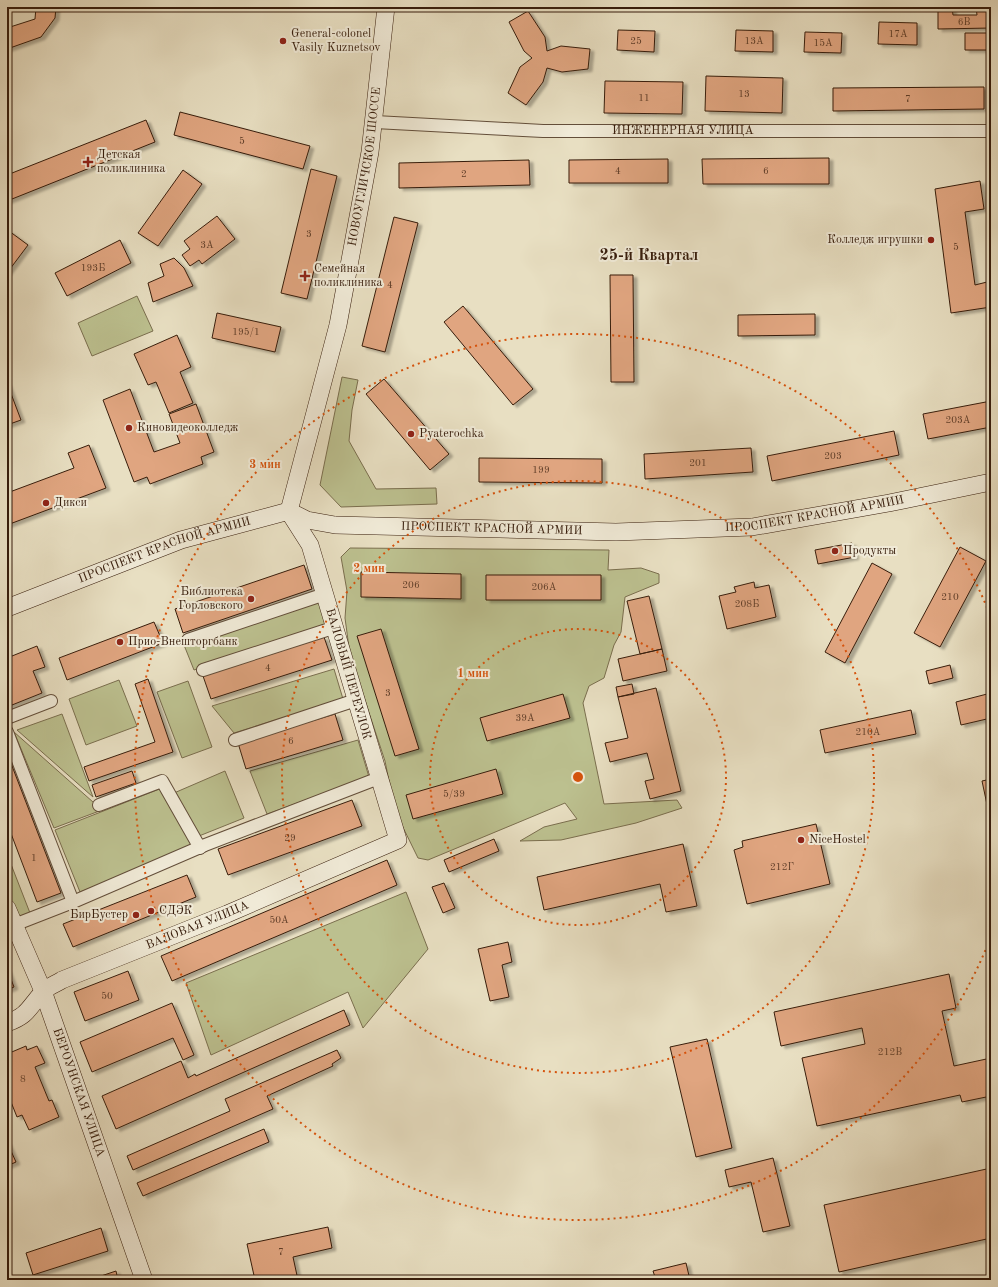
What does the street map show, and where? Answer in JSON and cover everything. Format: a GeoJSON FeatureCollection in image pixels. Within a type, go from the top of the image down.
{"type":"FeatureCollection","features":[{"type":"Feature","properties":{"kind":"main road","name":"НОВОУГЛИЧСКОЕ ШОССЕ"},"geometry":{"type":"LineString","coordinates":[[289,511],[338,325],[374,122],[386,7]]}},
{"type":"Feature","properties":{"kind":"main road","name":"ПРОСПЕКТ КРАСНОЙ АРМИИ"},"geometry":{"type":"LineString","coordinates":[[7,608],[181,540],[289,511],[307,520],[335,525],[665,532],[752,527],[889,503],[991,482]]}},
{"type":"Feature","properties":{"kind":"main road","name":"ВАЛОВЫЙ ПЕРЕУЛОК"},"geometry":{"type":"LineString","coordinates":[[289,511],[310,545],[336,627],[398,840]]}},
{"type":"Feature","properties":{"kind":"main road","name":"ВАЛОВАЯ УЛИЦА"},"geometry":{"type":"LineString","coordinates":[[7,1023],[21,1018],[32,1008],[44,991],[62,980],[227,914],[398,840]]}},
{"type":"Feature","properties":{"kind":"main road","name":"БЕРОУНСКАЯ УЛИЦА"},"geometry":{"type":"LineString","coordinates":[[7,908],[44,991],[144,1280]]}},
{"type":"Feature","properties":{"kind":"street","name":"ИНЖЕНЕРНАЯ УЛИЦА"},"geometry":{"type":"LineString","coordinates":[[374,122],[543,131],[991,131]]}},
{"type":"Feature","properties":{"kind":"street"},"geometry":{"type":"LineString","coordinates":[[188,640],[325,594]]}},
{"type":"Feature","properties":{"kind":"street"},"geometry":{"type":"LineString","coordinates":[[203,670],[336,627]]}},
{"type":"Feature","properties":{"kind":"street"},"geometry":{"type":"LineString","coordinates":[[235,740],[356,700]]}},
{"type":"Feature","properties":{"kind":"street"},"geometry":{"type":"LineString","coordinates":[[7,718],[51,701]]}},
{"type":"Feature","properties":{"kind":"street"},"geometry":{"type":"LineString","coordinates":[[7,732],[73,902]]}},
{"type":"Feature","properties":{"kind":"street"},"geometry":{"type":"LineString","coordinates":[[14,925],[73,902],[200,848],[379,778]]}},
{"type":"Feature","properties":{"kind":"street"},"geometry":{"type":"LineString","coordinates":[[99,805],[162,781],[200,848]]}},
{"type":"Feature","properties":{"kind":"green space"},"geometry":{"type":"Polygon","coordinates":[[[137,296],[153,331],[92,356],[78,323],[137,296]]]}},
{"type":"Feature","properties":{"kind":"green space"},"geometry":{"type":"Polygon","coordinates":[[[342,377],[358,380],[352,410],[349,441],[376,489],[436,488],[437,504],[341,507],[320,485],[342,377]]]}},
{"type":"Feature","properties":{"kind":"green space"},"geometry":{"type":"Polygon","coordinates":[[[350,548],[609,550],[608,570],[641,568],[659,574],[659,583],[625,597],[621,632],[614,645],[604,678],[589,686],[583,703],[604,804],[677,800],[682,808],[636,823],[561,840],[520,841],[544,827],[577,819],[565,803],[428,860],[418,858],[395,811],[385,761],[350,655],[345,618],[347,591],[341,557],[350,548]]]}},
{"type":"Feature","properties":{"kind":"green space"},"geometry":{"type":"Polygon","coordinates":[[[320,600],[328,623],[194,670],[184,645],[320,600]]]}},
{"type":"Feature","properties":{"kind":"green space"},"geometry":{"type":"Polygon","coordinates":[[[334,669],[343,699],[234,733],[212,706],[334,669]]]}},
{"type":"Feature","properties":{"kind":"green space"},"geometry":{"type":"Polygon","coordinates":[[[119,680],[137,726],[86,745],[69,699],[119,680]]]}},
{"type":"Feature","properties":{"kind":"green space"},"geometry":{"type":"Polygon","coordinates":[[[188,681],[212,747],[182,758],[157,692],[188,681]]]}},
{"type":"Feature","properties":{"kind":"green space"},"geometry":{"type":"Polygon","coordinates":[[[62,714],[93,797],[17,730],[62,714]]]}},
{"type":"Feature","properties":{"kind":"green space"},"geometry":{"type":"Polygon","coordinates":[[[14,732],[102,810],[54,828],[14,732]]]}},
{"type":"Feature","properties":{"kind":"green space"},"geometry":{"type":"Polygon","coordinates":[[[358,740],[369,777],[267,814],[250,771],[358,740]]]}},
{"type":"Feature","properties":{"kind":"green space"},"geometry":{"type":"Polygon","coordinates":[[[225,771],[244,818],[199,836],[174,793],[225,771]]]}},
{"type":"Feature","properties":{"kind":"green space"},"geometry":{"type":"Polygon","coordinates":[[[162,788],[196,846],[80,892],[55,830],[162,788]]]}},
{"type":"Feature","properties":{"kind":"green space"},"geometry":{"type":"Polygon","coordinates":[[[7,854],[30,913],[18,917],[7,890],[7,854]]]}},
{"type":"Feature","properties":{"kind":"green space"},"geometry":{"type":"Polygon","coordinates":[[[406,892],[428,949],[363,1028],[348,992],[211,1055],[186,983],[406,892]]]}},
{"type":"Feature","properties":{"kind":"building"},"geometry":{"type":"Polygon","coordinates":[[[36,7],[56,7],[55,18],[41,37],[7,49],[7,28],[35,19],[36,7]]]}},
{"type":"Feature","properties":{"kind":"building"},"geometry":{"type":"Polygon","coordinates":[[[938,7],[952,7],[953,15],[977,15],[976,7],[990,7],[991,28],[938,29],[938,7]]]}},
{"type":"Feature","properties":{"kind":"building"},"geometry":{"type":"Polygon","coordinates":[[[528,11],[545,37],[547,51],[561,46],[590,49],[588,69],[562,72],[547,68],[543,82],[526,105],[508,93],[520,67],[532,58],[524,51],[509,22],[528,11]]]}},
{"type":"Feature","properties":{"kind":"building"},"geometry":{"type":"Polygon","coordinates":[[[879,22],[917,23],[917,45],[878,44],[879,22]]]}},
{"type":"Feature","properties":{"kind":"building"},"geometry":{"type":"Polygon","coordinates":[[[618,30],[655,31],[654,52],[617,50],[618,30]]]}},
{"type":"Feature","properties":{"kind":"building"},"geometry":{"type":"Polygon","coordinates":[[[736,30],[773,31],[773,52],[735,51],[736,30]]]}},
{"type":"Feature","properties":{"kind":"building"},"geometry":{"type":"Polygon","coordinates":[[[805,32],[842,33],[841,53],[804,52],[805,32]]]}},
{"type":"Feature","properties":{"kind":"building"},"geometry":{"type":"Polygon","coordinates":[[[965,33],[991,33],[991,50],[965,50],[965,33]]]}},
{"type":"Feature","properties":{"kind":"building"},"geometry":{"type":"Polygon","coordinates":[[[706,76],[783,78],[782,113],[705,111],[706,76]]]}},
{"type":"Feature","properties":{"kind":"building"},"geometry":{"type":"Polygon","coordinates":[[[605,81],[683,82],[682,114],[604,113],[605,81]]]}},
{"type":"Feature","properties":{"kind":"building"},"geometry":{"type":"Polygon","coordinates":[[[984,87],[984,109],[833,111],[833,88],[984,87]]]}},
{"type":"Feature","properties":{"kind":"building"},"geometry":{"type":"Polygon","coordinates":[[[180,112],[310,146],[303,169],[174,135],[180,112]]]}},
{"type":"Feature","properties":{"kind":"building"},"geometry":{"type":"Polygon","coordinates":[[[146,120],[155,142],[7,201],[7,175],[146,120]]]}},
{"type":"Feature","properties":{"kind":"building"},"geometry":{"type":"Polygon","coordinates":[[[829,158],[829,184],[703,184],[702,159],[829,158]]]}},
{"type":"Feature","properties":{"kind":"building"},"geometry":{"type":"Polygon","coordinates":[[[668,159],[668,183],[569,183],[569,160],[668,159]]]}},
{"type":"Feature","properties":{"kind":"building"},"geometry":{"type":"Polygon","coordinates":[[[529,160],[530,185],[399,188],[399,163],[529,160]]]}},
{"type":"Feature","properties":{"kind":"building"},"geometry":{"type":"Polygon","coordinates":[[[311,169],[337,176],[307,299],[281,293],[311,169]]]}},
{"type":"Feature","properties":{"kind":"building"},"geometry":{"type":"Polygon","coordinates":[[[183,170],[202,184],[158,246],[138,233],[183,170]]]}},
{"type":"Feature","properties":{"kind":"building"},"geometry":{"type":"Polygon","coordinates":[[[980,181],[984,209],[965,212],[975,285],[991,281],[991,307],[951,313],[935,189],[980,181]]]}},
{"type":"Feature","properties":{"kind":"building"},"geometry":{"type":"Polygon","coordinates":[[[217,216],[235,239],[202,264],[199,260],[190,266],[182,255],[190,249],[184,241],[217,216]]]}},
{"type":"Feature","properties":{"kind":"building"},"geometry":{"type":"Polygon","coordinates":[[[394,217],[418,223],[385,352],[362,346],[394,217]]]}},
{"type":"Feature","properties":{"kind":"building"},"geometry":{"type":"Polygon","coordinates":[[[9,231],[28,245],[7,273],[7,233],[9,231]]]}},
{"type":"Feature","properties":{"kind":"building"},"geometry":{"type":"Polygon","coordinates":[[[120,240],[131,263],[67,296],[55,273],[120,240]]]}},
{"type":"Feature","properties":{"kind":"building"},"geometry":{"type":"Polygon","coordinates":[[[174,258],[184,268],[193,286],[153,302],[148,283],[164,276],[160,264],[174,258]]]}},
{"type":"Feature","properties":{"kind":"building"},"geometry":{"type":"Polygon","coordinates":[[[610,275],[633,275],[634,382],[611,382],[610,275]]]}},
{"type":"Feature","properties":{"kind":"building"},"geometry":{"type":"Polygon","coordinates":[[[463,306],[533,389],[513,405],[444,322],[463,306]]]}},
{"type":"Feature","properties":{"kind":"building"},"geometry":{"type":"Polygon","coordinates":[[[217,313],[281,327],[275,352],[212,338],[217,313]]]}},
{"type":"Feature","properties":{"kind":"building"},"geometry":{"type":"Polygon","coordinates":[[[815,314],[815,335],[738,336],[738,315],[815,314]]]}},
{"type":"Feature","properties":{"kind":"building"},"geometry":{"type":"Polygon","coordinates":[[[177,335],[191,367],[180,372],[193,403],[169,413],[156,382],[148,385],[134,354],[177,335]]]}},
{"type":"Feature","properties":{"kind":"building"},"geometry":{"type":"Polygon","coordinates":[[[384,379],[449,454],[430,470],[366,394],[384,379]]]}},
{"type":"Feature","properties":{"kind":"building"},"geometry":{"type":"Polygon","coordinates":[[[7,383],[21,420],[7,425],[7,383]]]}},
{"type":"Feature","properties":{"kind":"building","name":"Киновидеоколледж"},"geometry":{"type":"Polygon","coordinates":[[[130,389],[154,452],[180,443],[169,414],[196,404],[214,452],[201,457],[203,464],[150,484],[147,477],[134,482],[103,400],[130,389]]]}},
{"type":"Feature","properties":{"kind":"building"},"geometry":{"type":"Polygon","coordinates":[[[991,401],[991,427],[928,439],[923,414],[991,401]]]}},
{"type":"Feature","properties":{"kind":"building"},"geometry":{"type":"Polygon","coordinates":[[[894,431],[899,455],[772,481],[767,456],[894,431]]]}},
{"type":"Feature","properties":{"kind":"building"},"geometry":{"type":"Polygon","coordinates":[[[89,445],[106,488],[7,525],[7,493],[74,468],[68,453],[89,445]]]}},
{"type":"Feature","properties":{"kind":"building"},"geometry":{"type":"Polygon","coordinates":[[[751,448],[753,472],[645,479],[644,454],[751,448]]]}},
{"type":"Feature","properties":{"kind":"building"},"geometry":{"type":"Polygon","coordinates":[[[479,458],[602,459],[602,483],[479,482],[479,458]]]}},
{"type":"Feature","properties":{"kind":"building"},"geometry":{"type":"Polygon","coordinates":[[[852,543],[855,557],[818,564],[815,550],[852,543]]]}},
{"type":"Feature","properties":{"kind":"building"},"geometry":{"type":"Polygon","coordinates":[[[960,547],[986,561],[940,647],[914,633],[960,547]]]}},
{"type":"Feature","properties":{"kind":"building"},"geometry":{"type":"Polygon","coordinates":[[[872,563],[892,574],[845,663],[825,652],[872,563]]]}},
{"type":"Feature","properties":{"kind":"building"},"geometry":{"type":"Polygon","coordinates":[[[304,565],[312,589],[183,633],[175,609],[304,565]]]}},
{"type":"Feature","properties":{"kind":"building"},"geometry":{"type":"Polygon","coordinates":[[[361,572],[461,574],[461,599],[361,597],[361,572]]]}},
{"type":"Feature","properties":{"kind":"building"},"geometry":{"type":"Polygon","coordinates":[[[486,575],[601,575],[601,600],[486,600],[486,575]]]}},
{"type":"Feature","properties":{"kind":"building"},"geometry":{"type":"Polygon","coordinates":[[[754,582],[755,588],[769,585],[776,617],[727,629],[719,596],[736,592],[734,587],[754,582]]]}},
{"type":"Feature","properties":{"kind":"building"},"geometry":{"type":"Polygon","coordinates":[[[649,596],[662,649],[640,654],[627,601],[649,596]]]}},
{"type":"Feature","properties":{"kind":"building"},"geometry":{"type":"Polygon","coordinates":[[[154,622],[163,643],[67,680],[59,658],[154,622]]]}},
{"type":"Feature","properties":{"kind":"building"},"geometry":{"type":"Polygon","coordinates":[[[381,629],[419,749],[395,756],[357,636],[381,629]]]}},
{"type":"Feature","properties":{"kind":"building"},"geometry":{"type":"Polygon","coordinates":[[[324,637],[332,660],[211,699],[203,676],[324,637]]]}},
{"type":"Feature","properties":{"kind":"building"},"geometry":{"type":"Polygon","coordinates":[[[37,646],[45,667],[33,671],[42,693],[7,707],[7,658],[37,646]]]}},
{"type":"Feature","properties":{"kind":"building"},"geometry":{"type":"Polygon","coordinates":[[[662,649],[667,671],[623,681],[618,659],[662,649]]]}},
{"type":"Feature","properties":{"kind":"building"},"geometry":{"type":"Polygon","coordinates":[[[950,665],[953,678],[929,684],[926,671],[950,665]]]}},
{"type":"Feature","properties":{"kind":"building"},"geometry":{"type":"Polygon","coordinates":[[[148,679],[173,752],[89,781],[84,767],[155,742],[135,684],[148,679]]]}},
{"type":"Feature","properties":{"kind":"building"},"geometry":{"type":"Polygon","coordinates":[[[632,684],[634,694],[618,697],[616,687],[632,684]]]}},
{"type":"Feature","properties":{"kind":"building"},"geometry":{"type":"Polygon","coordinates":[[[656,688],[681,791],[650,799],[645,781],[654,779],[647,753],[610,762],[605,743],[628,738],[618,697],[656,688]]]}},
{"type":"Feature","properties":{"kind":"building"},"geometry":{"type":"Polygon","coordinates":[[[991,693],[991,718],[961,725],[956,702],[991,693]]]}},
{"type":"Feature","properties":{"kind":"building"},"geometry":{"type":"Polygon","coordinates":[[[563,694],[570,718],[487,741],[480,718],[563,694]]]}},
{"type":"Feature","properties":{"kind":"building"},"geometry":{"type":"Polygon","coordinates":[[[911,710],[916,734],[825,753],[820,730],[911,710]]]}},
{"type":"Feature","properties":{"kind":"building"},"geometry":{"type":"Polygon","coordinates":[[[335,714],[343,740],[246,769],[238,743],[335,714]]]}},
{"type":"Feature","properties":{"kind":"building"},"geometry":{"type":"Polygon","coordinates":[[[7,753],[61,893],[37,902],[7,823],[7,753]]]}},
{"type":"Feature","properties":{"kind":"building"},"geometry":{"type":"Polygon","coordinates":[[[496,769],[503,794],[413,819],[406,795],[496,769]]]}},
{"type":"Feature","properties":{"kind":"building"},"geometry":{"type":"Polygon","coordinates":[[[132,771],[136,783],[96,797],[92,785],[132,771]]]}},
{"type":"Feature","properties":{"kind":"building"},"geometry":{"type":"Polygon","coordinates":[[[991,779],[991,814],[989,814],[982,781],[991,779]]]}},
{"type":"Feature","properties":{"kind":"building"},"geometry":{"type":"Polygon","coordinates":[[[352,800],[362,826],[228,875],[218,849],[352,800]]]}},
{"type":"Feature","properties":{"kind":"building"},"geometry":{"type":"Polygon","coordinates":[[[816,824],[830,884],[747,904],[734,850],[743,847],[742,841],[816,824]]]}},
{"type":"Feature","properties":{"kind":"building"},"geometry":{"type":"Polygon","coordinates":[[[494,839],[499,851],[449,872],[444,860],[494,839]]]}},
{"type":"Feature","properties":{"kind":"building"},"geometry":{"type":"Polygon","coordinates":[[[683,844],[697,906],[666,912],[660,884],[544,910],[537,877],[683,844]]]}},
{"type":"Feature","properties":{"kind":"building"},"geometry":{"type":"Polygon","coordinates":[[[387,860],[397,885],[172,981],[161,956],[387,860]]]}},
{"type":"Feature","properties":{"kind":"building"},"geometry":{"type":"Polygon","coordinates":[[[187,875],[196,897],[73,947],[63,924],[187,875]]]}},
{"type":"Feature","properties":{"kind":"building"},"geometry":{"type":"Polygon","coordinates":[[[444,883],[455,908],[443,913],[432,887],[444,883]]]}},
{"type":"Feature","properties":{"kind":"building"},"geometry":{"type":"Polygon","coordinates":[[[508,942],[512,962],[502,965],[509,997],[490,1001],[478,949],[508,942]]]}},
{"type":"Feature","properties":{"kind":"building"},"geometry":{"type":"Polygon","coordinates":[[[7,969],[14,987],[7,990],[7,969]]]}},
{"type":"Feature","properties":{"kind":"building"},"geometry":{"type":"Polygon","coordinates":[[[128,971],[139,1000],[85,1021],[74,992],[128,971]]]}},
{"type":"Feature","properties":{"kind":"building"},"geometry":{"type":"Polygon","coordinates":[[[949,974],[956,1008],[942,1011],[954,1066],[991,1058],[991,1096],[962,1102],[960,1095],[817,1126],[802,1058],[865,1044],[862,1028],[781,1046],[774,1012],[949,974]]]}},
{"type":"Feature","properties":{"kind":"building"},"geometry":{"type":"Polygon","coordinates":[[[172,1003],[194,1055],[183,1060],[173,1038],[92,1072],[80,1042],[172,1003]]]}},
{"type":"Feature","properties":{"kind":"building"},"geometry":{"type":"Polygon","coordinates":[[[344,1010],[350,1025],[116,1129],[102,1096],[181,1061],[188,1078],[195,1074],[196,1076],[344,1010]]]}},
{"type":"Feature","properties":{"kind":"building"},"geometry":{"type":"Polygon","coordinates":[[[707,1039],[732,1148],[696,1157],[670,1047],[707,1039]]]}},
{"type":"Feature","properties":{"kind":"building"},"geometry":{"type":"Polygon","coordinates":[[[26,1046],[27,1050],[37,1046],[45,1063],[35,1067],[49,1101],[52,1100],[59,1117],[29,1130],[22,1115],[17,1117],[7,1092],[7,1054],[26,1046]]]}},
{"type":"Feature","properties":{"kind":"building"},"geometry":{"type":"Polygon","coordinates":[[[337,1050],[341,1058],[332,1064],[333,1066],[267,1096],[273,1109],[133,1170],[127,1156],[230,1111],[225,1099],[337,1050]]]}},
{"type":"Feature","properties":{"kind":"building"},"geometry":{"type":"Polygon","coordinates":[[[264,1129],[269,1142],[143,1196],[137,1183],[264,1129]]]}},
{"type":"Feature","properties":{"kind":"building"},"geometry":{"type":"Polygon","coordinates":[[[7,1142],[16,1162],[7,1166],[7,1142]]]}},
{"type":"Feature","properties":{"kind":"building"},"geometry":{"type":"Polygon","coordinates":[[[773,1158],[790,1226],[763,1232],[751,1182],[729,1187],[725,1170],[773,1158]]]}},
{"type":"Feature","properties":{"kind":"building"},"geometry":{"type":"Polygon","coordinates":[[[991,1168],[991,1238],[839,1272],[824,1205],[991,1168]]]}},
{"type":"Feature","properties":{"kind":"building"},"geometry":{"type":"Polygon","coordinates":[[[328,1227],[332,1248],[293,1257],[298,1280],[255,1280],[247,1244],[328,1227]]]}},
{"type":"Feature","properties":{"kind":"building"},"geometry":{"type":"Polygon","coordinates":[[[101,1228],[108,1251],[33,1275],[26,1253],[101,1228]]]}},
{"type":"Feature","properties":{"kind":"building"},"geometry":{"type":"Polygon","coordinates":[[[686,1263],[690,1280],[656,1280],[653,1271],[686,1263]]]}},
{"type":"Feature","properties":{"kind":"building"},"geometry":{"type":"Polygon","coordinates":[[[116,1271],[118,1280],[89,1280],[116,1271]]]}},
{"type":"Feature","properties":{"kind":"place","name":"General-colonel Vasily Kuznetsov"},"geometry":{"type":"Point","coordinates":[283,41]}},
{"type":"Feature","properties":{"kind":"place","name":"Детская поликлиника"},"geometry":{"type":"Point","coordinates":[88,162]}},
{"type":"Feature","properties":{"kind":"place","name":"Колледж игрушки"},"geometry":{"type":"Point","coordinates":[931,240]}},
{"type":"Feature","properties":{"kind":"place","name":"Семейная поликлиника"},"geometry":{"type":"Point","coordinates":[305,276]}},
{"type":"Feature","properties":{"kind":"place","name":"Киновидеоколледж"},"geometry":{"type":"Point","coordinates":[129,428]}},
{"type":"Feature","properties":{"kind":"place","name":"Pyaterochka"},"geometry":{"type":"Point","coordinates":[411,434]}},
{"type":"Feature","properties":{"kind":"place","name":"Дикси"},"geometry":{"type":"Point","coordinates":[46,503]}},
{"type":"Feature","properties":{"kind":"place","name":"Продукты"},"geometry":{"type":"Point","coordinates":[835,551]}},
{"type":"Feature","properties":{"kind":"place","name":"Библиотека Горловского"},"geometry":{"type":"Point","coordinates":[251,599]}},
{"type":"Feature","properties":{"kind":"place","name":"Прио-Внешторгбанк"},"geometry":{"type":"Point","coordinates":[120,642]}},
{"type":"Feature","properties":{"kind":"place","name":"NiceHostel"},"geometry":{"type":"Point","coordinates":[801,840]}},
{"type":"Feature","properties":{"kind":"place","name":"СДЭК"},"geometry":{"type":"Point","coordinates":[151,911]}},
{"type":"Feature","properties":{"kind":"place","name":"БирБустер"},"geometry":{"type":"Point","coordinates":[136,915]}},
{"type":"Feature","properties":{"kind":"district","name":"25-й Квартал"},"geometry":{"type":"Point","coordinates":[649,256]}}]}
